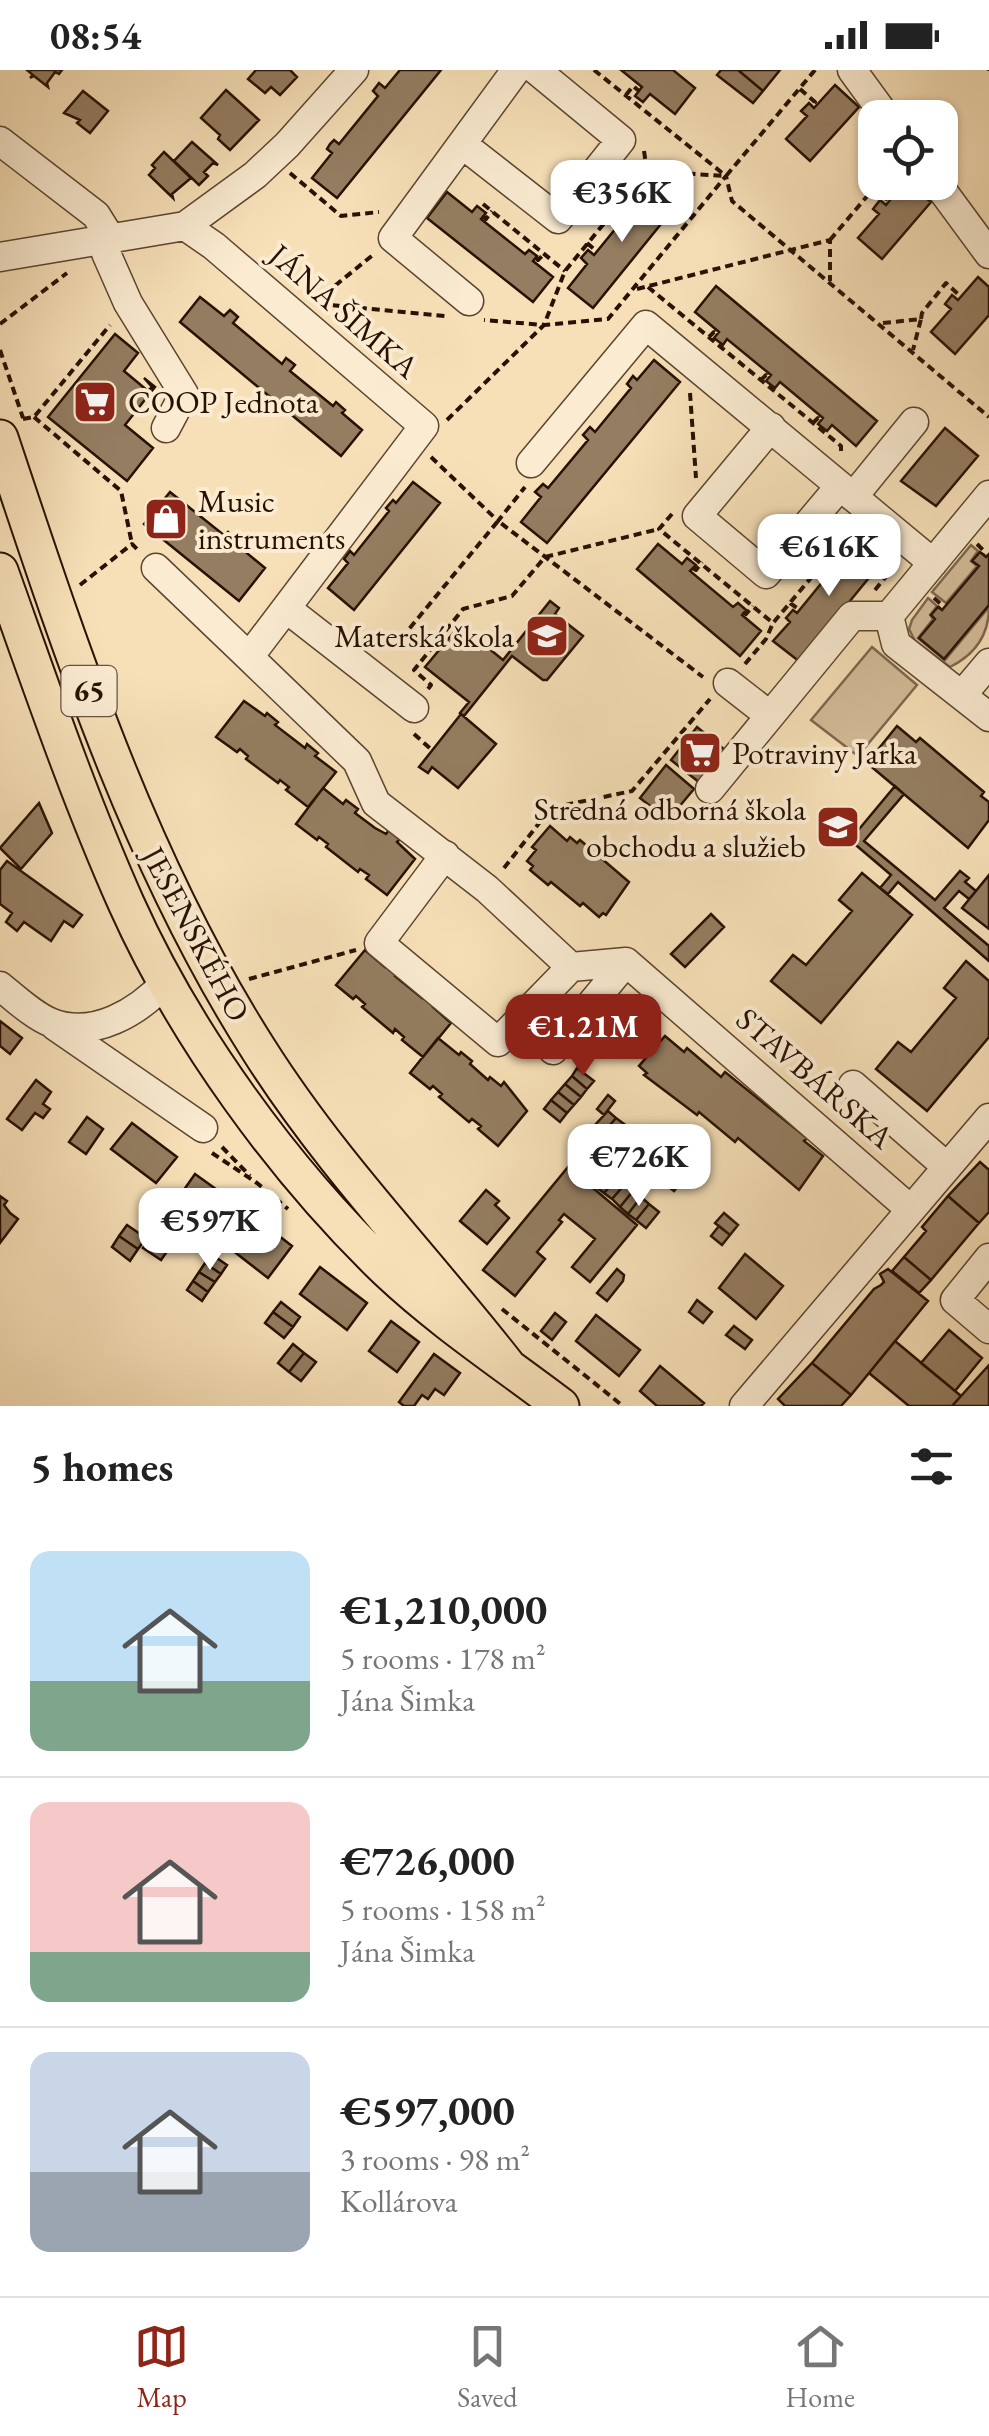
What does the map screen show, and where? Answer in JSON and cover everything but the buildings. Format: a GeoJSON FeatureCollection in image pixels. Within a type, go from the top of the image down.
{"type":"FeatureCollection","features":[{"type":"Feature","properties":{"kind":"main road","name":"JESENSKÉHO"},"geometry":{"type":"LineString","coordinates":[[12,428],[46,576],[135,812],[192,938],[260,1053],[314,1131],[507,1366]]}},
{"type":"Feature","properties":{"kind":"main road","name":"JESENSKÉHO"},"geometry":{"type":"LineString","coordinates":[[0,571],[91,821],[127,906],[166,982]]}},
{"type":"Feature","properties":{"kind":"main road"},"geometry":{"type":"LineString","coordinates":[[166,982],[192,938]]}},
{"type":"Feature","properties":{"kind":"main road"},"geometry":{"type":"LineString","coordinates":[[166,982],[210,972]]}},
{"type":"Feature","properties":{"kind":"main road","name":"65"},"geometry":{"type":"LineString","coordinates":[[166,982],[219,1068],[324,1204],[418,1298],[560,1406]]}},
{"type":"Feature","properties":{"kind":"street"},"geometry":{"type":"LineString","coordinates":[[0,257],[184,226],[288,145],[354,70]]}},
{"type":"Feature","properties":{"kind":"street"},"geometry":{"type":"LineString","coordinates":[[461,312],[393,238],[516,70]]}},
{"type":"Feature","properties":{"kind":"street"},"geometry":{"type":"LineString","coordinates":[[462,144],[558,220],[622,140],[536,70]]}},
{"type":"Feature","properties":{"kind":"street"},"geometry":{"type":"LineString","coordinates":[[852,70],[874,100]]}},
{"type":"Feature","properties":{"kind":"street"},"geometry":{"type":"LineString","coordinates":[[0,141],[96,215],[109,236],[106,253],[128,304],[184,394],[166,428]]}},
{"type":"Feature","properties":{"kind":"street"},"geometry":{"type":"LineString","coordinates":[[949,200],[989,254]]}},
{"type":"Feature","properties":{"kind":"street","name":"JÁNA ŠIMKA"},"geometry":{"type":"LineString","coordinates":[[184,226],[214,246],[424,426],[249,657]]}},
{"type":"Feature","properties":{"kind":"street"},"geometry":{"type":"LineString","coordinates":[[531,463],[646,325],[933,563]]}},
{"type":"Feature","properties":{"kind":"street"},"geometry":{"type":"LineString","coordinates":[[771,427],[696,516],[766,574],[914,422]]}},
{"type":"Feature","properties":{"kind":"street"},"geometry":{"type":"LineString","coordinates":[[889,616],[989,495]]}},
{"type":"Feature","properties":{"kind":"street"},"geometry":{"type":"LineString","coordinates":[[156,568],[357,762],[376,803],[487,890],[571,967]]}},
{"type":"Feature","properties":{"kind":"street"},"geometry":{"type":"LineString","coordinates":[[287,609],[414,708]]}},
{"type":"Feature","properties":{"kind":"street"},"geometry":{"type":"LineString","coordinates":[[710,789],[852,616],[889,616]]}},
{"type":"Feature","properties":{"kind":"street"},"geometry":{"type":"LineString","coordinates":[[889,616],[896,644],[989,718]]}},
{"type":"Feature","properties":{"kind":"street"},"geometry":{"type":"LineString","coordinates":[[962,695],[989,663]]}},
{"type":"Feature","properties":{"kind":"street"},"geometry":{"type":"LineString","coordinates":[[723,686],[769,715]]}},
{"type":"Feature","properties":{"kind":"street"},"geometry":{"type":"LineString","coordinates":[[444,856],[380,943],[498,1042],[571,967],[626,962]]}},
{"type":"Feature","properties":{"kind":"street"},"geometry":{"type":"LineString","coordinates":[[553,1050],[626,962]]}},
{"type":"Feature","properties":{"kind":"street","name":"STAVBÁRSKA"},"geometry":{"type":"LineString","coordinates":[[626,962],[910,1209]]}},
{"type":"Feature","properties":{"kind":"street"},"geometry":{"type":"LineString","coordinates":[[50,1022],[90,1028],[141,1006],[166,982]]}},
{"type":"Feature","properties":{"kind":"street"},"geometry":{"type":"LineString","coordinates":[[0,986],[205,1139]]}},
{"type":"Feature","properties":{"kind":"street"},"geometry":{"type":"LineString","coordinates":[[853,1085],[947,1167]]}},
{"type":"Feature","properties":{"kind":"street"},"geometry":{"type":"LineString","coordinates":[[744,1406],[989,1118]]}},
{"type":"Feature","properties":{"kind":"street"},"geometry":{"type":"LineString","coordinates":[[989,1258],[955,1300],[989,1329]]}},
{"type":"Feature","properties":{"kind":"path"},"geometry":{"type":"LineString","coordinates":[[594,70],[726,176],[732,201],[989,417]]}},
{"type":"Feature","properties":{"kind":"path"},"geometry":{"type":"LineString","coordinates":[[393,238],[313,303],[461,312],[544,325],[608,319],[815,70]]}},
{"type":"Feature","properties":{"kind":"path"},"geometry":{"type":"LineString","coordinates":[[626,95],[633,86],[639,90]]}},
{"type":"Feature","properties":{"kind":"path"},"geometry":{"type":"LineString","coordinates":[[800,89],[815,102],[811,106]]}},
{"type":"Feature","properties":{"kind":"path"},"geometry":{"type":"LineString","coordinates":[[286,169],[340,216],[414,209]]}},
{"type":"Feature","properties":{"kind":"path"},"geometry":{"type":"LineString","coordinates":[[448,420],[544,325],[565,271],[647,171],[726,176]]}},
{"type":"Feature","properties":{"kind":"path"},"geometry":{"type":"LineString","coordinates":[[633,290],[830,240],[874,188],[886,199],[883,203]]}},
{"type":"Feature","properties":{"kind":"path"},"geometry":{"type":"LineString","coordinates":[[630,191],[637,196],[634,201]]}},
{"type":"Feature","properties":{"kind":"path"},"geometry":{"type":"LineString","coordinates":[[483,204],[565,271]]}},
{"type":"Feature","properties":{"kind":"path"},"geometry":{"type":"LineString","coordinates":[[483,216],[486,219],[492,211]]}},
{"type":"Feature","properties":{"kind":"path"},"geometry":{"type":"LineString","coordinates":[[830,240],[830,281]]}},
{"type":"Feature","properties":{"kind":"path"},"geometry":{"type":"LineString","coordinates":[[587,243],[594,249],[591,253]]}},
{"type":"Feature","properties":{"kind":"path"},"geometry":{"type":"LineString","coordinates":[[536,258],[544,254]]}},
{"type":"Feature","properties":{"kind":"path"},"geometry":{"type":"LineString","coordinates":[[0,324],[68,273]]}},
{"type":"Feature","properties":{"kind":"path"},"geometry":{"type":"LineString","coordinates":[[913,350],[922,312],[946,283],[958,294],[955,298]]}},
{"type":"Feature","properties":{"kind":"path"},"geometry":{"type":"LineString","coordinates":[[648,287],[840,446],[846,492]]}},
{"type":"Feature","properties":{"kind":"path"},"geometry":{"type":"LineString","coordinates":[[0,350],[12,428],[34,417],[128,304]]}},
{"type":"Feature","properties":{"kind":"path"},"geometry":{"type":"LineString","coordinates":[[881,323],[921,319]]}},
{"type":"Feature","properties":{"kind":"path"},"geometry":{"type":"LineString","coordinates":[[709,337],[717,334]]}},
{"type":"Feature","properties":{"kind":"path"},"geometry":{"type":"LineString","coordinates":[[760,380],[766,375],[769,378]]}},
{"type":"Feature","properties":{"kind":"path"},"geometry":{"type":"LineString","coordinates":[[34,417],[121,491],[132,544],[156,568]]}},
{"type":"Feature","properties":{"kind":"path"},"geometry":{"type":"LineString","coordinates":[[813,424],[818,418],[821,420]]}},
{"type":"Feature","properties":{"kind":"path"},"geometry":{"type":"LineString","coordinates":[[373,648],[400,640],[498,520],[723,686]]}},
{"type":"Feature","properties":{"kind":"path"},"geometry":{"type":"LineString","coordinates":[[432,750],[402,724],[431,685],[414,670],[463,609],[512,596],[545,557],[659,529]]}},
{"type":"Feature","properties":{"kind":"path"},"geometry":{"type":"LineString","coordinates":[[80,586],[132,544]]}},
{"type":"Feature","properties":{"kind":"path"},"geometry":{"type":"LineString","coordinates":[[834,550],[840,555],[837,558]]}},
{"type":"Feature","properties":{"kind":"path"},"geometry":{"type":"LineString","coordinates":[[693,568],[696,570],[702,562]]}},
{"type":"Feature","properties":{"kind":"path"},"geometry":{"type":"LineString","coordinates":[[790,603],[797,608],[795,611]]}},
{"type":"Feature","properties":{"kind":"path"},"geometry":{"type":"LineString","coordinates":[[744,612],[753,606]]}},
{"type":"Feature","properties":{"kind":"path"},"geometry":{"type":"LineString","coordinates":[[487,890],[550,808],[632,791],[766,639],[773,623]]}},
{"type":"Feature","properties":{"kind":"path"},"geometry":{"type":"LineString","coordinates":[[246,980],[380,943]]}},
{"type":"Feature","properties":{"kind":"path"},"geometry":{"type":"LineString","coordinates":[[205,1139],[257,1182]]}},
{"type":"Feature","properties":{"kind":"path"},"geometry":{"type":"LineString","coordinates":[[205,1139],[295,1216]]}},
{"type":"Feature","properties":{"kind":"path"},"geometry":{"type":"LineString","coordinates":[[502,1309],[623,1406]]}},
{"type":"Feature","properties":{"kind":"shaded area"},"geometry":{"type":"Polygon","coordinates":[[[971,545],[978,551],[971,561],[977,566],[946,603],[932,592],[971,545]]]}},
{"type":"Feature","properties":{"kind":"shaded area"},"geometry":{"type":"Polygon","coordinates":[[[928,598],[937,606],[930,615],[933,619],[918,638],[945,660],[989,607],[987,626],[979,642],[950,667],[915,641],[909,629],[928,598]]]}},
{"type":"Feature","properties":{"kind":"shaded area"},"geometry":{"type":"Polygon","coordinates":[[[872,647],[917,685],[858,756],[811,720],[872,647]]]}},
{"type":"Feature","properties":{"kind":"place","name":"COOP Jednota"},"geometry":{"type":"Point","coordinates":[95,402]}},
{"type":"Feature","properties":{"kind":"place","name":"Music instruments"},"geometry":{"type":"Point","coordinates":[166,519]}},
{"type":"Feature","properties":{"kind":"place","name":"Materská škola"},"geometry":{"type":"Point","coordinates":[547,636]}},
{"type":"Feature","properties":{"kind":"place","name":"Potraviny Jarka"},"geometry":{"type":"Point","coordinates":[700,753]}},
{"type":"Feature","properties":{"kind":"place","name":"Stredná odborná škola obchodu a služieb"},"geometry":{"type":"Point","coordinates":[838,827]}}]}
